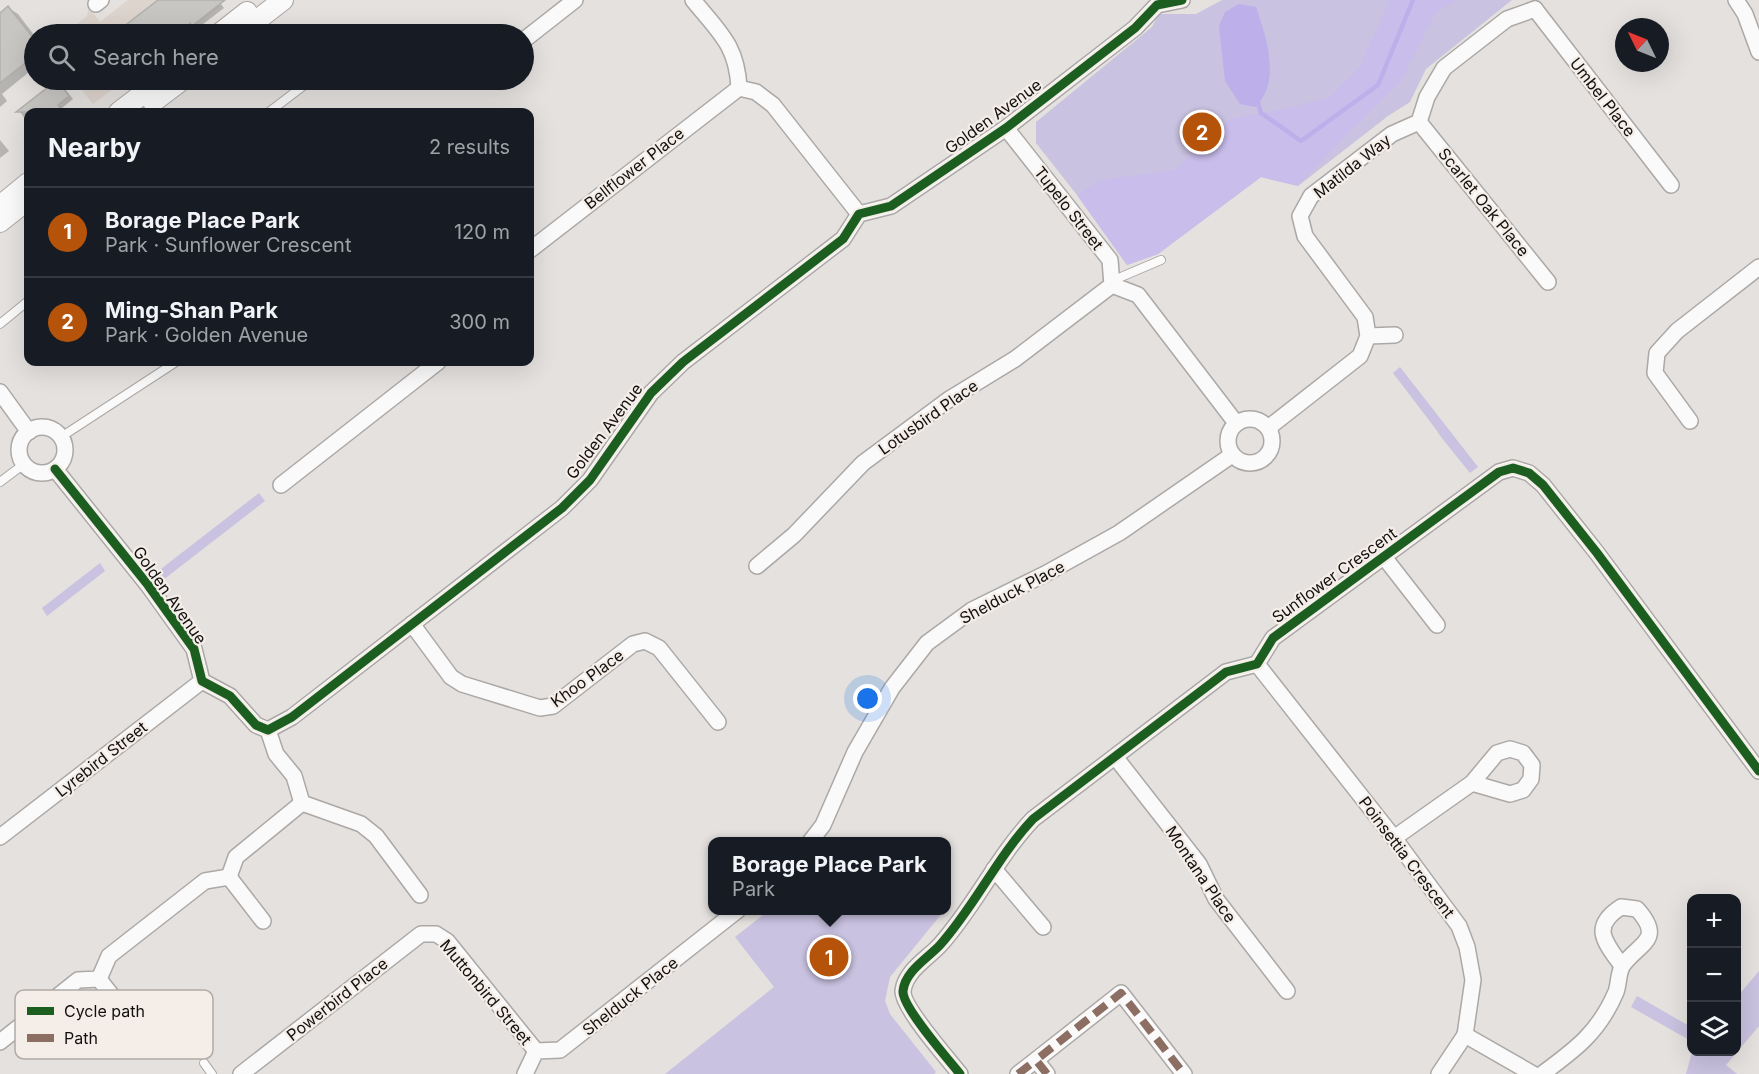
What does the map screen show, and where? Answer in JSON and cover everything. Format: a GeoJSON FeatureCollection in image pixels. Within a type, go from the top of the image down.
{"type":"FeatureCollection","features":[{"type":"Feature","properties":{"kind":"street"},"geometry":{"type":"LineString","coordinates":[[232,24],[263,0]]}},
{"type":"Feature","properties":{"kind":"street"},"geometry":{"type":"LineString","coordinates":[[252,24],[283,0]]}},
{"type":"Feature","properties":{"kind":"street"},"geometry":{"type":"LineString","coordinates":[[534,32],[575,0]]}},
{"type":"Feature","properties":{"kind":"street"},"geometry":{"type":"LineString","coordinates":[[693,0],[731,47],[738,70],[739,87],[756,93],[773,105],[859,214]]}},
{"type":"Feature","properties":{"kind":"street","name":"Golden Avenue"},"geometry":{"type":"LineString","coordinates":[[268,730],[292,717],[562,508],[590,480],[651,393],[683,362],[843,239],[859,214],[891,206],[1006,128],[1135,28],[1155,3],[1182,0]]}},
{"type":"Feature","properties":{"kind":"street"},"geometry":{"type":"LineString","coordinates":[[1736,0],[1745,14],[1759,52]]}},
{"type":"Feature","properties":{"kind":"street"},"geometry":{"type":"LineString","coordinates":[[1419,122],[1427,97],[1444,68],[1507,19],[1538,4]]}},
{"type":"Feature","properties":{"kind":"street","name":"Umbel Place"},"geometry":{"type":"LineString","coordinates":[[1538,4],[1671,185]]}},
{"type":"Feature","properties":{"kind":"street","name":"Bellflower Place"},"geometry":{"type":"LineString","coordinates":[[534,246],[739,87]]}},
{"type":"Feature","properties":{"kind":"street"},"geometry":{"type":"LineString","coordinates":[[124,108],[148,90]]}},
{"type":"Feature","properties":{"kind":"street"},"geometry":{"type":"LineString","coordinates":[[145,108],[169,90]]}},
{"type":"Feature","properties":{"kind":"street","name":"Scarlet Oak Place"},"geometry":{"type":"LineString","coordinates":[[1419,122],[1548,282]]}},
{"type":"Feature","properties":{"kind":"street","name":"Matilda Way"},"geometry":{"type":"LineString","coordinates":[[1368,336],[1365,317],[1305,236],[1300,216],[1311,196],[1392,134],[1419,122]]}},
{"type":"Feature","properties":{"kind":"street","name":"Tupelo Street"},"geometry":{"type":"LineString","coordinates":[[1006,128],[1110,260],[1112,285]]}},
{"type":"Feature","properties":{"kind":"street"},"geometry":{"type":"LineString","coordinates":[[0,206],[24,186]]}},
{"type":"Feature","properties":{"kind":"street"},"geometry":{"type":"LineString","coordinates":[[0,222],[24,203]]}},
{"type":"Feature","properties":{"kind":"street"},"geometry":{"type":"LineString","coordinates":[[1690,421],[1655,373],[1657,353],[1677,331],[1759,268]]}},
{"type":"Feature","properties":{"kind":"street"},"geometry":{"type":"LineString","coordinates":[[1112,285],[1138,295],[1236,423]]}},
{"type":"Feature","properties":{"kind":"street","name":"Lotusbird Place"},"geometry":{"type":"LineString","coordinates":[[758,566],[794,535],[863,463],[948,400],[1015,359],[1112,285]]}},
{"type":"Feature","properties":{"kind":"street"},"geometry":{"type":"LineString","coordinates":[[1268,428],[1360,356],[1368,336],[1395,335]]}},
{"type":"Feature","properties":{"kind":"street"},"geometry":{"type":"LineString","coordinates":[[281,484],[433,366]]}},
{"type":"Feature","properties":{"kind":"street"},"geometry":{"type":"LineString","coordinates":[[0,392],[29,432]]}},
{"type":"Feature","properties":{"kind":"street"},"geometry":{"type":"LineString","coordinates":[[1250,419],[1257,420],[1268,428],[1272,441],[1271,448],[1263,459],[1250,464],[1243,463],[1232,455],[1227,441],[1236,423],[1250,419]]}},
{"type":"Feature","properties":{"kind":"street"},"geometry":{"type":"LineString","coordinates":[[43,427],[56,432],[61,437],[65,451],[64,458],[56,469],[42,473],[35,472],[24,464],[20,457],[21,443],[29,432],[43,427]]}},
{"type":"Feature","properties":{"kind":"street","name":"Shelduck Place"},"geometry":{"type":"LineString","coordinates":[[814,837],[823,825],[855,752],[887,698],[927,643],[972,610],[1045,574],[1119,533],[1232,455]]}},
{"type":"Feature","properties":{"kind":"street","name":"Sunflower Crescent"},"geometry":{"type":"LineString","coordinates":[[1257,664],[1273,638],[1499,472],[1513,468],[1529,473],[1543,485],[1597,553],[1759,771]]}},
{"type":"Feature","properties":{"kind":"street","name":"Golden Avenue"},"geometry":{"type":"LineString","coordinates":[[56,469],[148,585],[194,649],[202,681]]}},
{"type":"Feature","properties":{"kind":"street"},"geometry":{"type":"LineString","coordinates":[[1384,557],[1437,625]]}},
{"type":"Feature","properties":{"kind":"street","name":"Khoo Place"},"geometry":{"type":"LineString","coordinates":[[412,624],[451,677],[462,684],[540,708],[553,706],[633,644],[645,641],[659,648],[718,722]]}},
{"type":"Feature","properties":{"kind":"street"},"geometry":{"type":"LineString","coordinates":[[960,1074],[905,1000],[903,990],[911,972],[950,933],[1013,841],[1033,819],[1226,672],[1257,664]]}},
{"type":"Feature","properties":{"kind":"street","name":"Poinsettia Crescent"},"geometry":{"type":"LineString","coordinates":[[1257,664],[1394,838],[1458,926],[1467,947],[1473,980],[1465,1035],[1439,1074]]}},
{"type":"Feature","properties":{"kind":"street"},"geometry":{"type":"LineString","coordinates":[[202,681],[230,696],[256,725],[268,730],[276,754],[294,776],[302,803]]}},
{"type":"Feature","properties":{"kind":"street","name":"Lyrebird Street"},"geometry":{"type":"LineString","coordinates":[[0,837],[202,681]]}},
{"type":"Feature","properties":{"kind":"street","name":"Montana Place"},"geometry":{"type":"LineString","coordinates":[[1116,758],[1198,864],[1216,899],[1287,991]]}},
{"type":"Feature","properties":{"kind":"street"},"geometry":{"type":"LineString","coordinates":[[1394,838],[1472,783]]}},
{"type":"Feature","properties":{"kind":"street"},"geometry":{"type":"LineString","coordinates":[[229,877],[236,857],[302,803]]}},
{"type":"Feature","properties":{"kind":"street"},"geometry":{"type":"LineString","coordinates":[[302,803],[361,824],[376,836],[420,895]]}},
{"type":"Feature","properties":{"kind":"street"},"geometry":{"type":"LineString","coordinates":[[994,869],[1043,927]]}},
{"type":"Feature","properties":{"kind":"street"},"geometry":{"type":"LineString","coordinates":[[229,877],[263,921]]}},
{"type":"Feature","properties":{"kind":"street"},"geometry":{"type":"LineString","coordinates":[[99,979],[109,956],[205,881],[229,877]]}},
{"type":"Feature","properties":{"kind":"street","name":"Shelduck Place"},"geometry":{"type":"LineString","coordinates":[[536,1052],[560,1050],[732,915]]}},
{"type":"Feature","properties":{"kind":"street","name":"Powerbird Place"},"geometry":{"type":"LineString","coordinates":[[241,1074],[421,934],[436,934]]}},
{"type":"Feature","properties":{"kind":"street","name":"Muttonbird Street"},"geometry":{"type":"LineString","coordinates":[[436,934],[447,941],[536,1052]]}},
{"type":"Feature","properties":{"kind":"street"},"geometry":{"type":"LineString","coordinates":[[1542,1074],[1577,1048],[1597,1028],[1617,991],[1622,966]]}},
{"type":"Feature","properties":{"kind":"street"},"geometry":{"type":"LineString","coordinates":[[99,979],[108,990]]}},
{"type":"Feature","properties":{"kind":"street"},"geometry":{"type":"LineString","coordinates":[[65,990],[78,980],[99,979]]}},
{"type":"Feature","properties":{"kind":"street"},"geometry":{"type":"LineString","coordinates":[[1018,1074],[1121,993],[1184,1074]]}},
{"type":"Feature","properties":{"kind":"street"},"geometry":{"type":"LineString","coordinates":[[0,1042],[15,1030]]}},
{"type":"Feature","properties":{"kind":"street"},"geometry":{"type":"LineString","coordinates":[[1465,1035],[1533,1074]]}},
{"type":"Feature","properties":{"kind":"street"},"geometry":{"type":"LineString","coordinates":[[525,1074],[536,1052]]}},
{"type":"Feature","properties":{"kind":"street"},"geometry":{"type":"LineString","coordinates":[[1036,1060],[1047,1074]]}},
{"type":"Feature","properties":{"kind":"lane"},"geometry":{"type":"LineString","coordinates":[[274,108],[298,90]]}},
{"type":"Feature","properties":{"kind":"lane"},"geometry":{"type":"LineString","coordinates":[[1112,285],[1121,277],[1161,260]]}},
{"type":"Feature","properties":{"kind":"lane"},"geometry":{"type":"LineString","coordinates":[[0,324],[24,304]]}},
{"type":"Feature","properties":{"kind":"lane"},"geometry":{"type":"LineString","coordinates":[[61,437],[170,366]]}},
{"type":"Feature","properties":{"kind":"lane"},"geometry":{"type":"LineString","coordinates":[[0,482],[24,464]]}},
{"type":"Feature","properties":{"kind":"lane"},"geometry":{"type":"LineString","coordinates":[[204,1063],[212,1074]]}},
{"type":"Feature","properties":{"kind":"shaded area"},"geometry":{"type":"Polygon","coordinates":[[[128,0],[221,0],[219,7],[196,24],[77,24],[87,16],[89,7],[100,22],[128,0]]]}},
{"type":"Feature","properties":{"kind":"shaded area"},"geometry":{"type":"Polygon","coordinates":[[[1222,0],[1512,0],[1426,69],[1410,102],[1388,116],[1298,186],[1261,177],[1158,254],[1127,265],[1036,143],[1036,122],[1152,27],[1159,14],[1196,14],[1222,0]]]}},
{"type":"Feature","properties":{"kind":"shaded area"},"geometry":{"type":"Polygon","coordinates":[[[1390,0],[1457,0],[1437,11],[1400,82],[1298,186],[1261,177],[1158,254],[1127,265],[1077,195],[1100,180],[1175,170],[1230,119],[1328,98],[1359,68],[1390,0]]]}},
{"type":"Feature","properties":{"kind":"shaded area"},"geometry":{"type":"Polygon","coordinates":[[[1239,4],[1256,7],[1267,45],[1270,72],[1268,85],[1263,97],[1255,107],[1240,104],[1225,81],[1219,26],[1225,12],[1239,4]]]}},
{"type":"Feature","properties":{"kind":"shaded area"},"geometry":{"type":"Polygon","coordinates":[[[82,90],[112,90],[93,104],[82,90]]]}},
{"type":"Feature","properties":{"kind":"shaded area"},"geometry":{"type":"Polygon","coordinates":[[[1400,367],[1478,467],[1470,473],[1393,373],[1400,367]]]}},
{"type":"Feature","properties":{"kind":"shaded area"},"geometry":{"type":"Polygon","coordinates":[[[259,493],[265,501],[163,580],[157,572],[259,493]]]}},
{"type":"Feature","properties":{"kind":"shaded area"},"geometry":{"type":"Polygon","coordinates":[[[100,563],[105,571],[47,616],[42,608],[100,563]]]}},
{"type":"Feature","properties":{"kind":"shaded area"},"geometry":{"type":"Polygon","coordinates":[[[763,915],[941,915],[890,977],[885,1001],[890,1014],[936,1072],[934,1074],[665,1074],[774,987],[735,937],[763,915]]]}},
{"type":"Feature","properties":{"kind":"shaded area"},"geometry":{"type":"Polygon","coordinates":[[[1759,971],[1759,1026],[1741,1047],[1741,1002],[1741,992],[1759,971]]]}},
{"type":"Feature","properties":{"kind":"shaded area"},"geometry":{"type":"Polygon","coordinates":[[[1637,996],[1687,1025],[1687,1039],[1631,1007],[1637,996]]]}},
{"type":"Feature","properties":{"kind":"shaded area"},"geometry":{"type":"Polygon","coordinates":[[[1691,1056],[1734,1056],[1726,1065],[1737,1074],[1686,1074],[1691,1056]]]}},
{"type":"Feature","properties":{"kind":"building"},"geometry":{"type":"Polygon","coordinates":[[[158,0],[225,0],[195,24],[127,24],[158,0]]]}},
{"type":"Feature","properties":{"kind":"building"},"geometry":{"type":"Polygon","coordinates":[[[8,6],[24,26],[24,64],[0,83],[0,13],[8,6]]]}},
{"type":"Feature","properties":{"kind":"building"},"geometry":{"type":"Polygon","coordinates":[[[44,90],[64,90],[69,96],[58,105],[61,108],[24,108],[24,112],[16,112],[44,90]]]}},
{"type":"Feature","properties":{"kind":"waterway"},"geometry":{"type":"LineString","coordinates":[[1257,100],[1261,113],[1301,141],[1378,85],[1413,0]]}},
{"type":"Feature","properties":{"kind":"marked path"},"geometry":{"type":"LineString","coordinates":[[1047,1074],[1036,1060],[1121,993],[1184,1074]]}},
{"type":"Feature","properties":{"kind":"marked path"},"geometry":{"type":"LineString","coordinates":[[1018,1074],[1036,1060]]}},
{"type":"Feature","properties":{"kind":"cycle path"},"geometry":{"type":"LineString","coordinates":[[55,469],[148,585],[194,649],[202,681],[230,696],[256,725],[268,730],[292,717],[562,508],[590,480],[651,393],[683,362],[843,239],[859,214],[891,206],[1006,128],[1135,28],[1157,5],[1182,0]]}},
{"type":"Feature","properties":{"kind":"cycle path"},"geometry":{"type":"LineString","coordinates":[[960,1074],[910,1009],[903,991],[905,984],[912,971],[953,930],[1008,849],[1033,819],[1226,672],[1257,664],[1273,638],[1499,472],[1513,468],[1529,473],[1543,485],[1597,553],[1759,771]]}},
{"type":"Feature","properties":{"kind":"place","name":"Ming-Shan Park"},"geometry":{"type":"Point","coordinates":[1202,132]}},
{"type":"Feature","properties":{"kind":"place","name":"Borage Place Park"},"geometry":{"type":"Point","coordinates":[829,957]}}]}
